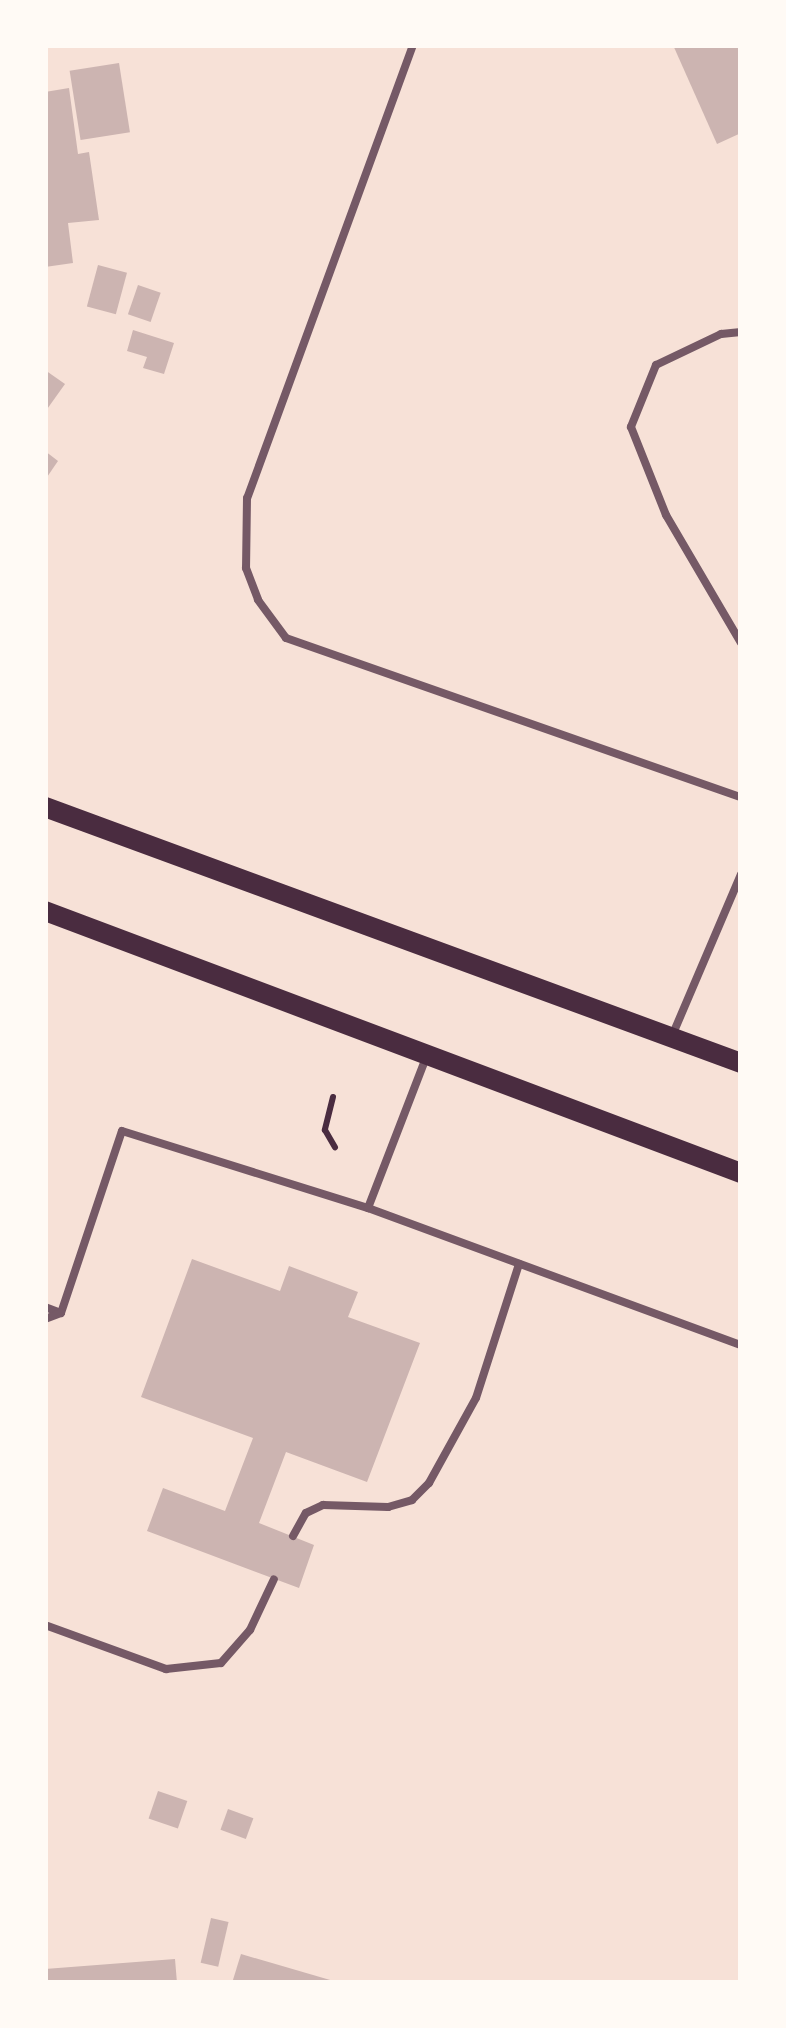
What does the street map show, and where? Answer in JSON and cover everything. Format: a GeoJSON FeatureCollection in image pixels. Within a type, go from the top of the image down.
{"type":"FeatureCollection","features":[{"type":"Feature","properties":{"kind":"main road"},"geometry":{"type":"LineString","coordinates":[[45,808],[741,1063]]}},
{"type":"Feature","properties":{"kind":"main road"},"geometry":{"type":"LineString","coordinates":[[45,911],[741,1173]]}},
{"type":"Feature","properties":{"kind":"lane"},"geometry":{"type":"LineString","coordinates":[[413,45],[247,498],[246,568],[258,600],[286,638],[741,797]]}},
{"type":"Feature","properties":{"kind":"lane"},"geometry":{"type":"LineString","coordinates":[[741,332],[721,334],[656,365],[631,427],[666,516],[741,643]]}},
{"type":"Feature","properties":{"kind":"lane"},"geometry":{"type":"LineString","coordinates":[[672,1036],[741,874]]}},
{"type":"Feature","properties":{"kind":"lane"},"geometry":{"type":"LineString","coordinates":[[368,1208],[428,1054]]}},
{"type":"Feature","properties":{"kind":"lane"},"geometry":{"type":"LineString","coordinates":[[45,1319],[61,1312],[122,1131],[368,1208],[741,1345]]}},
{"type":"Feature","properties":{"kind":"lane"},"geometry":{"type":"LineString","coordinates":[[293,1536],[306,1513],[323,1505],[388,1507],[412,1500],[428,1483],[476,1398],[519,1264]]}},
{"type":"Feature","properties":{"kind":"lane"},"geometry":{"type":"LineString","coordinates":[[45,1307],[61,1312]]}},
{"type":"Feature","properties":{"kind":"lane"},"geometry":{"type":"LineString","coordinates":[[45,1625],[166,1669],[220,1662],[250,1630],[274,1579]]}},
{"type":"Feature","properties":{"kind":"path"},"geometry":{"type":"LineString","coordinates":[[332,1097],[325,1130],[334,1147]]}},
{"type":"Feature","properties":{"kind":"building"},"geometry":{"type":"Polygon","coordinates":[[[673,45],[741,45],[741,133],[717,144],[673,45]]]}},
{"type":"Feature","properties":{"kind":"building"},"geometry":{"type":"Polygon","coordinates":[[[119,63],[130,132],[81,140],[70,71],[119,63]]]}},
{"type":"Feature","properties":{"kind":"building"},"geometry":{"type":"Polygon","coordinates":[[[69,88],[78,154],[89,152],[99,220],[68,223],[73,263],[45,267],[45,92],[69,88]]]}},
{"type":"Feature","properties":{"kind":"building"},"geometry":{"type":"Polygon","coordinates":[[[98,265],[127,273],[116,314],[87,307],[98,265]]]}},
{"type":"Feature","properties":{"kind":"building"},"geometry":{"type":"Polygon","coordinates":[[[138,285],[161,293],[151,322],[128,314],[138,285]]]}},
{"type":"Feature","properties":{"kind":"building"},"geometry":{"type":"Polygon","coordinates":[[[133,330],[174,343],[164,374],[143,368],[147,357],[127,351],[133,330]]]}},
{"type":"Feature","properties":{"kind":"building"},"geometry":{"type":"Polygon","coordinates":[[[45,370],[65,384],[45,412],[45,370]]]}},
{"type":"Feature","properties":{"kind":"building"},"geometry":{"type":"Polygon","coordinates":[[[45,451],[58,461],[45,480],[45,451]]]}},
{"type":"Feature","properties":{"kind":"building"},"geometry":{"type":"Polygon","coordinates":[[[192,1259],[280,1291],[289,1266],[358,1292],[348,1317],[420,1343],[367,1482],[286,1452],[259,1523],[314,1545],[299,1588],[147,1531],[163,1488],[225,1511],[253,1438],[141,1397],[192,1259]]]}},
{"type":"Feature","properties":{"kind":"building"},"geometry":{"type":"Polygon","coordinates":[[[158,1791],[187,1801],[178,1829],[149,1818],[158,1791]]]}},
{"type":"Feature","properties":{"kind":"building"},"geometry":{"type":"Polygon","coordinates":[[[228,1809],[253,1818],[246,1839],[220,1830],[228,1809]]]}},
{"type":"Feature","properties":{"kind":"building"},"geometry":{"type":"Polygon","coordinates":[[[211,1918],[229,1922],[218,1967],[201,1963],[211,1918]]]}},
{"type":"Feature","properties":{"kind":"building"},"geometry":{"type":"Polygon","coordinates":[[[241,1954],[337,1982],[337,1983],[232,1983],[241,1954]]]}},
{"type":"Feature","properties":{"kind":"building"},"geometry":{"type":"Polygon","coordinates":[[[175,1959],[177,1983],[45,1983],[45,1969],[175,1959]]]}}]}
